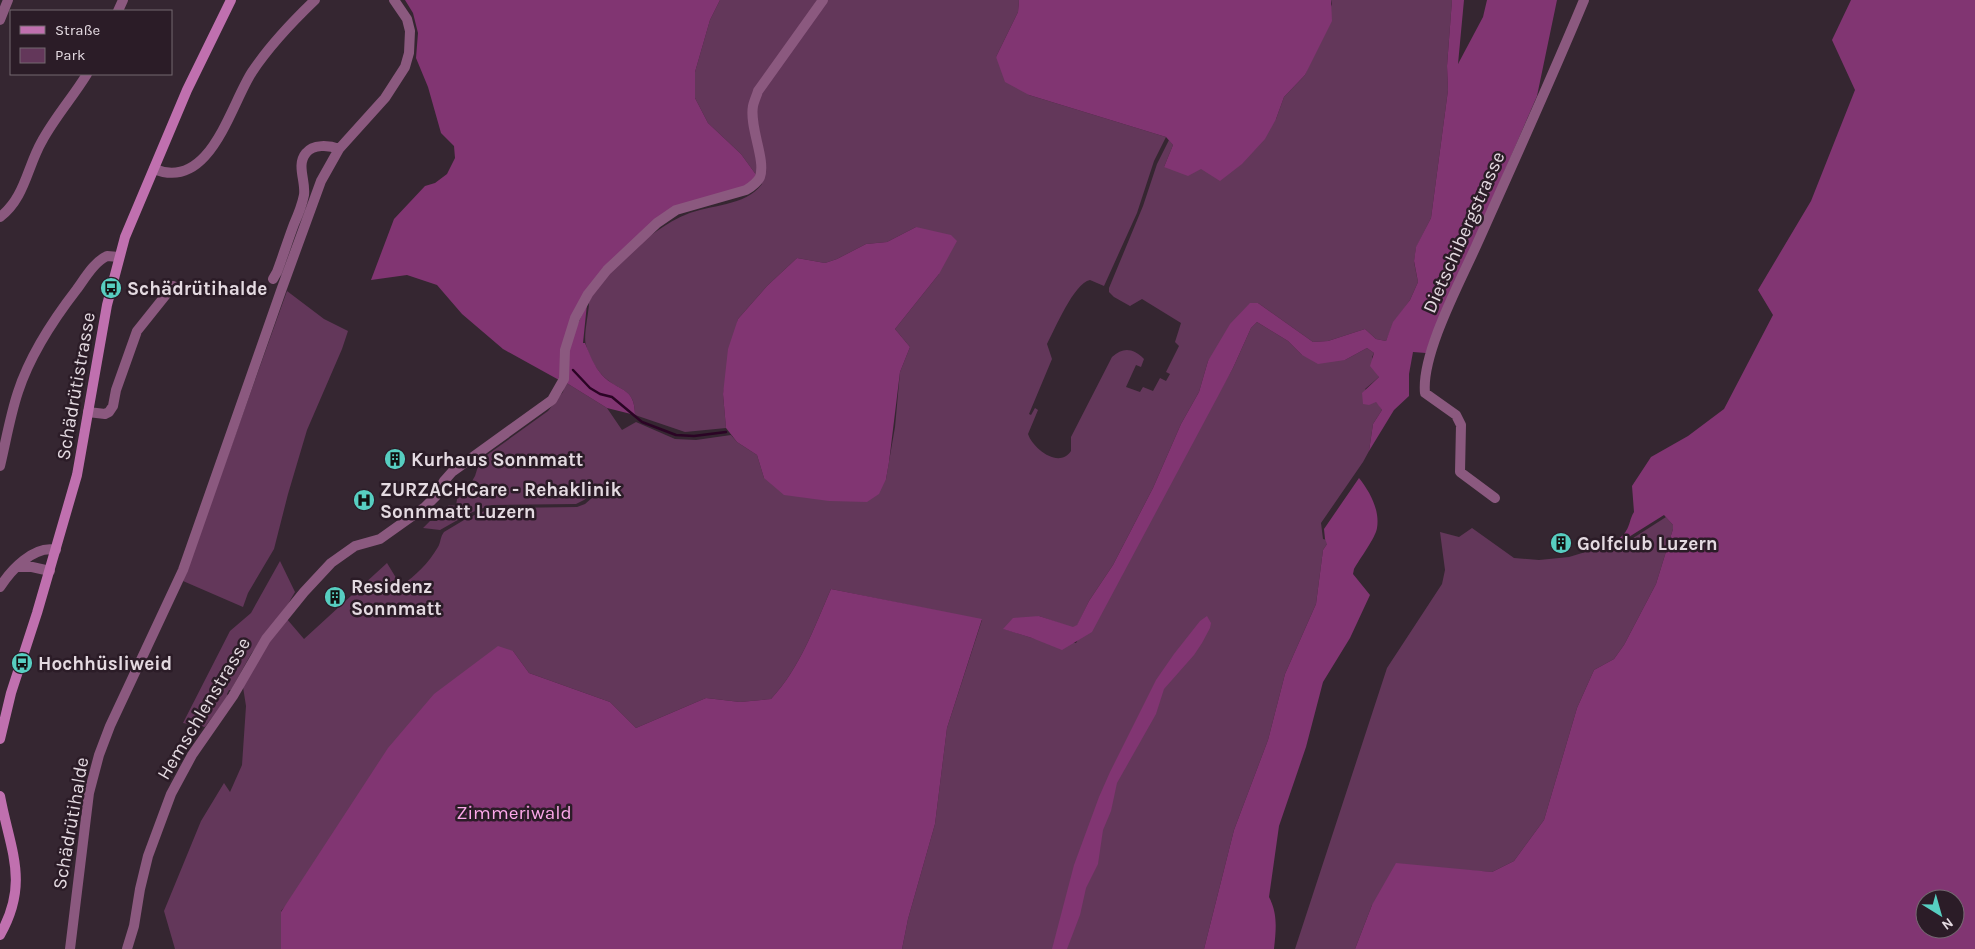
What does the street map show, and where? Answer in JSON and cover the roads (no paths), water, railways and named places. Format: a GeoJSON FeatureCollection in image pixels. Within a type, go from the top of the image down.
{"type":"FeatureCollection","features":[{"type":"Feature","properties":{"kind":"main road","name":"Schädrütistrasse"},"geometry":{"type":"LineString","coordinates":[[0,736],[77,474],[107,306],[119,257],[131,222],[195,73],[231,0]]}},
{"type":"Feature","properties":{"kind":"main road"},"geometry":{"type":"LineString","coordinates":[[0,796],[14,855],[16,884],[11,913],[0,935]]}},
{"type":"Feature","properties":{"kind":"street"},"geometry":{"type":"LineString","coordinates":[[0,20],[8,0]]}},
{"type":"Feature","properties":{"kind":"street"},"geometry":{"type":"LineString","coordinates":[[154,169],[164,173],[178,172],[189,169],[202,159],[216,142],[252,72],[285,29],[315,0]]}},
{"type":"Feature","properties":{"kind":"street","name":"Schädrütihalde"},"geometry":{"type":"LineString","coordinates":[[70,949],[89,793],[99,755],[110,726],[183,570],[321,181],[338,149],[385,98],[405,67],[409,53],[410,31],[407,19],[394,0]]}},
{"type":"Feature","properties":{"kind":"street","name":"Hemschlenstrasse"},"geometry":{"type":"LineString","coordinates":[[126,949],[134,926],[148,856],[158,826],[182,771],[233,696],[266,640],[304,592],[332,563],[355,546],[380,539],[425,507],[436,496],[444,481],[452,472],[552,400],[564,379],[565,350],[575,318],[588,294],[607,270],[657,223],[676,210],[746,190],[755,184],[759,178],[761,168],[753,121],[753,105],[758,91],[823,0]]}},
{"type":"Feature","properties":{"kind":"street","name":"Dietschibergstrasse"},"geometry":{"type":"LineString","coordinates":[[1495,498],[1460,472],[1461,425],[1456,415],[1425,393],[1426,365],[1446,312],[1584,0]]}},
{"type":"Feature","properties":{"kind":"street"},"geometry":{"type":"LineString","coordinates":[[0,218],[12,206],[19,195],[41,143],[86,75]]}},
{"type":"Feature","properties":{"kind":"street"},"geometry":{"type":"LineString","coordinates":[[273,279],[302,202],[305,184],[302,173],[302,159],[312,148],[328,146],[338,149]]}},
{"type":"Feature","properties":{"kind":"street"},"geometry":{"type":"LineString","coordinates":[[0,466],[18,392],[28,364],[74,292],[95,266],[107,256],[119,257]]}},
{"type":"Feature","properties":{"kind":"street"},"geometry":{"type":"LineString","coordinates":[[88,412],[102,415],[111,409],[135,335],[141,324],[173,286]]}},
{"type":"Feature","properties":{"kind":"street"},"geometry":{"type":"LineString","coordinates":[[0,586],[22,561],[37,552],[50,548],[56,550]]}},
{"type":"Feature","properties":{"kind":"street"},"geometry":{"type":"LineString","coordinates":[[18,567],[32,567],[50,571]]}},
{"type":"Feature","properties":{"kind":"waterway"},"geometry":{"type":"LineString","coordinates":[[573,370],[590,388],[600,394],[612,397],[642,422],[676,435],[694,436],[726,432]]}},
{"type":"Feature","properties":{"kind":"place","name":"Schädrütihalde"},"geometry":{"type":"Point","coordinates":[111,288]}},
{"type":"Feature","properties":{"kind":"place","name":"Kurhaus Sonnmatt"},"geometry":{"type":"Point","coordinates":[395,459]}},
{"type":"Feature","properties":{"kind":"place","name":"ZURZACHCare - Rehaklinik Sonnmatt Luzern"},"geometry":{"type":"Point","coordinates":[364,500]}},
{"type":"Feature","properties":{"kind":"place","name":"Golfclub Luzern"},"geometry":{"type":"Point","coordinates":[1561,543]}},
{"type":"Feature","properties":{"kind":"place","name":"Residenz Sonnmatt"},"geometry":{"type":"Point","coordinates":[335,597]}},
{"type":"Feature","properties":{"kind":"place","name":"Hochhüsliweid"},"geometry":{"type":"Point","coordinates":[22,663]}},
{"type":"Feature","properties":{"kind":"park label","name":"Zimmeriwald"},"geometry":{"type":"Point","coordinates":[514,812]}}]}
